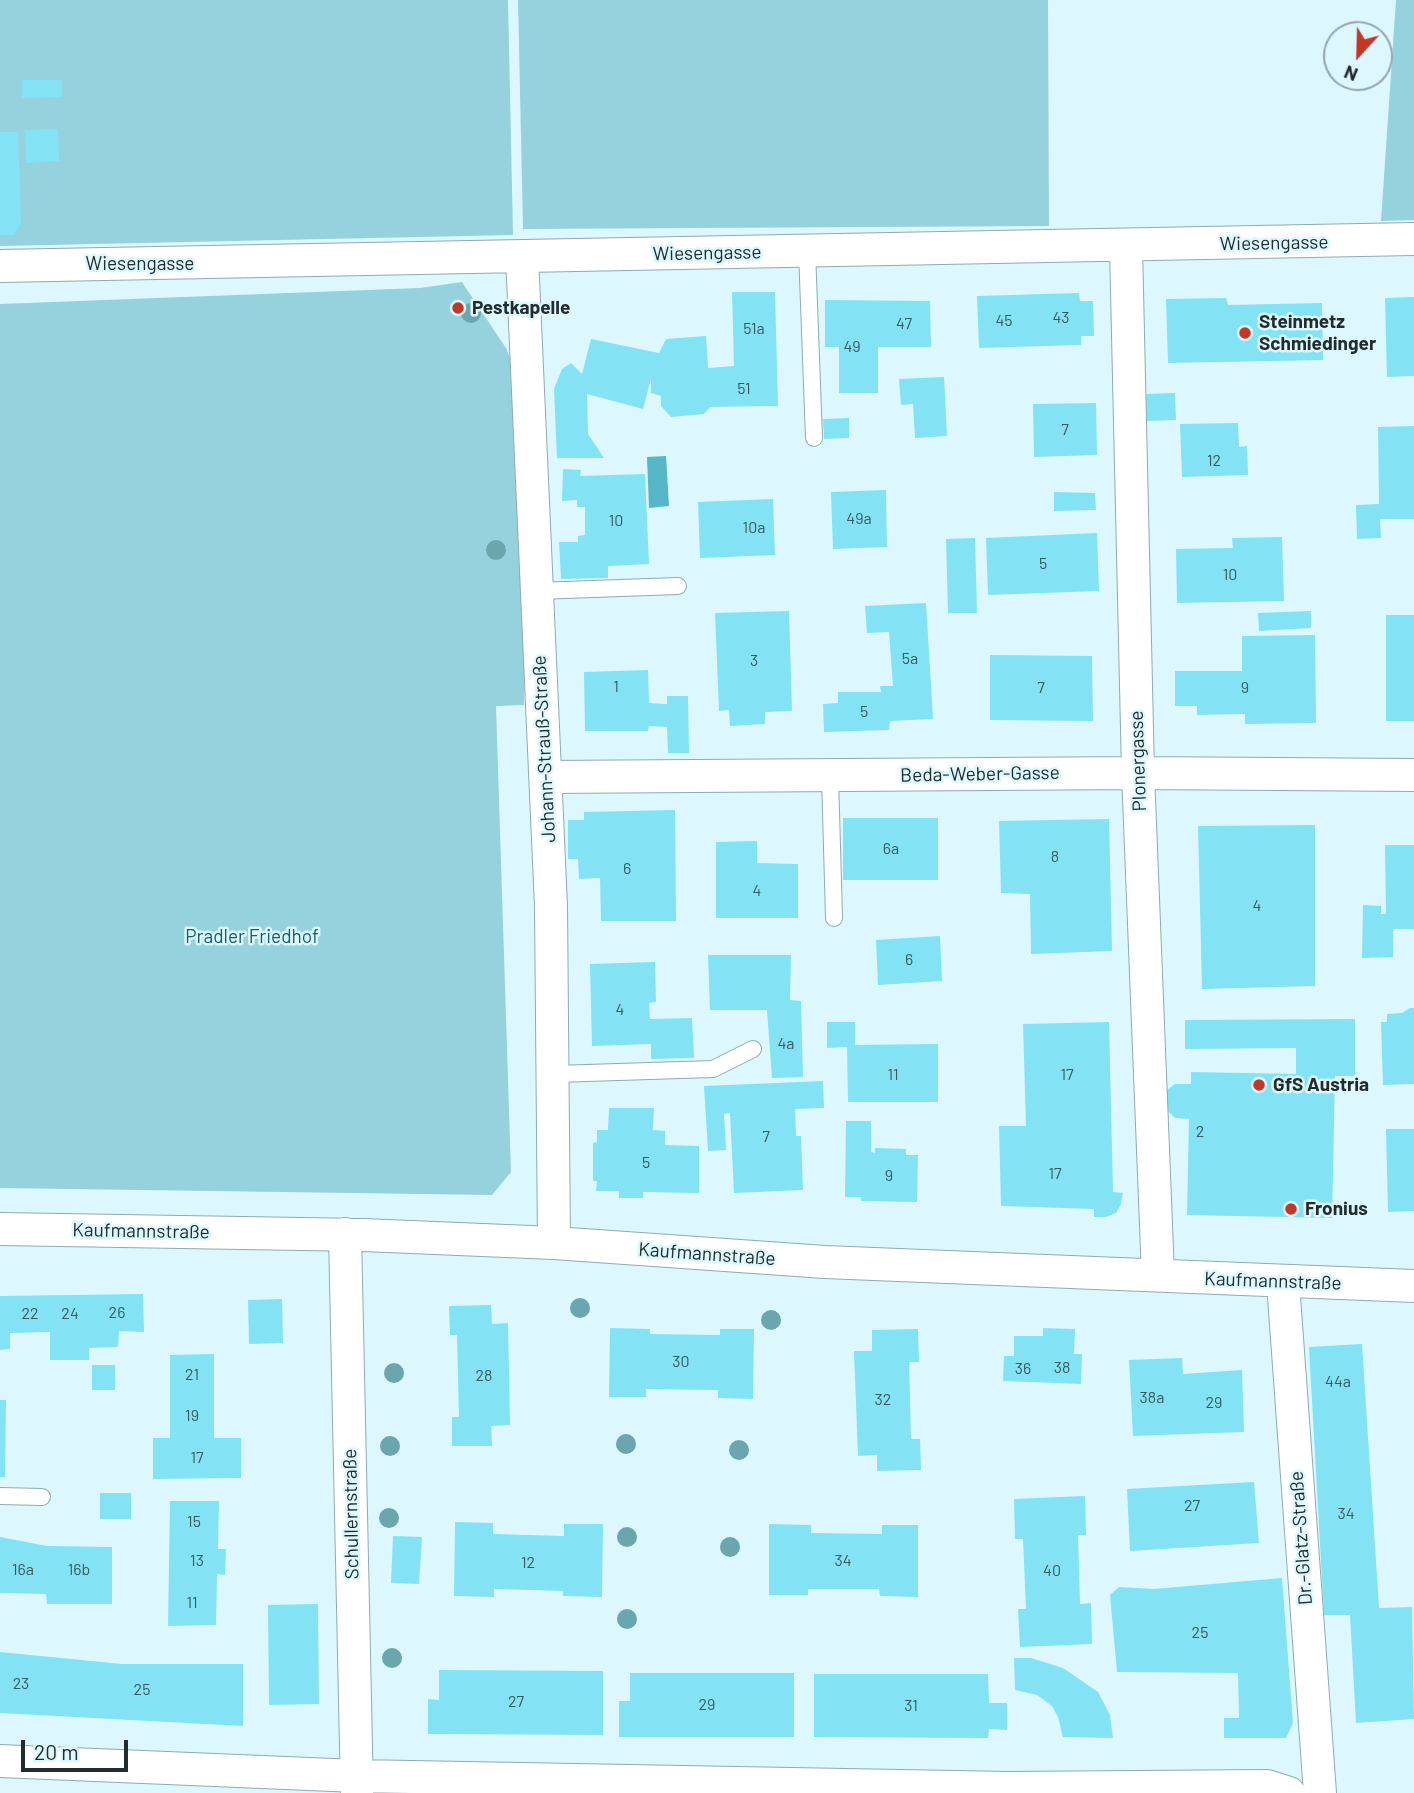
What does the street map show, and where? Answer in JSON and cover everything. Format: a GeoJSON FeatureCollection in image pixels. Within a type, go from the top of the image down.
{"type":"FeatureCollection","features":[{"type":"Feature","properties":{"kind":"street","name":"Wiesengasse"},"geometry":{"type":"LineString","coordinates":[[0,266],[1414,239]]}},
{"type":"Feature","properties":{"kind":"street","name":"Plonergasse"},"geometry":{"type":"LineString","coordinates":[[1126,246],[1138,773],[1158,1275]]}},
{"type":"Feature","properties":{"kind":"street","name":"Johann-Strauß-Straße"},"geometry":{"type":"LineString","coordinates":[[522,256],[547,777],[541,907],[555,1074],[554,1243]]}},
{"type":"Feature","properties":{"kind":"street","name":"Beda-Weber-Gasse"},"geometry":{"type":"LineString","coordinates":[[547,777],[1138,773],[1414,775]]}},
{"type":"Feature","properties":{"kind":"street","name":"Kaufmannstraße"},"geometry":{"type":"LineString","coordinates":[[0,1229],[345,1234],[554,1243],[824,1262],[1158,1275],[1283,1283],[1414,1286]]}},
{"type":"Feature","properties":{"kind":"street","name":"Schullernstraße"},"geometry":{"type":"LineString","coordinates":[[345,1234],[357,1785]]}},
{"type":"Feature","properties":{"kind":"street","name":"Dr.-Glatz-Straße"},"geometry":{"type":"LineString","coordinates":[[1283,1283],[1320,1793]]}},
{"type":"Feature","properties":{"kind":"street"},"geometry":{"type":"LineString","coordinates":[[0,1761],[357,1785],[1267,1786],[1289,1793]]}},
{"type":"Feature","properties":{"kind":"lane"},"geometry":{"type":"LineString","coordinates":[[807,251],[814,438]]}},
{"type":"Feature","properties":{"kind":"lane"},"geometry":{"type":"LineString","coordinates":[[536,591],[678,586]]}},
{"type":"Feature","properties":{"kind":"lane"},"geometry":{"type":"LineString","coordinates":[[830,776],[834,918]]}},
{"type":"Feature","properties":{"kind":"lane"},"geometry":{"type":"LineString","coordinates":[[555,1074],[713,1069],[753,1049]]}},
{"type":"Feature","properties":{"kind":"lane"},"geometry":{"type":"LineString","coordinates":[[0,1496],[42,1497]]}},
{"type":"Feature","properties":{"kind":"green space"},"geometry":{"type":"Polygon","coordinates":[[[0,0],[508,0],[513,235],[0,246],[0,0]]]}},
{"type":"Feature","properties":{"kind":"green space"},"geometry":{"type":"Polygon","coordinates":[[[518,0],[1048,0],[1049,226],[523,229],[518,0]]]}},
{"type":"Feature","properties":{"kind":"green space"},"geometry":{"type":"Polygon","coordinates":[[[1396,0],[1414,0],[1414,220],[1381,221],[1390,91],[1393,91],[1396,0]]]}},
{"type":"Feature","properties":{"kind":"green space","name":"Pradler Friedhof"},"geometry":{"type":"Polygon","coordinates":[[[462,282],[506,348],[528,400],[524,705],[496,706],[511,1172],[492,1195],[0,1188],[0,304],[420,288],[462,282]]]}},
{"type":"Feature","properties":{"kind":"shaded area"},"geometry":{"type":"Polygon","coordinates":[[[666,456],[669,506],[649,508],[647,457],[666,456]]]}},
{"type":"Feature","properties":{"kind":"building"},"geometry":{"type":"Polygon","coordinates":[[[22,80],[62,80],[62,97],[22,98],[22,80]]]}},
{"type":"Feature","properties":{"kind":"building"},"geometry":{"type":"Polygon","coordinates":[[[58,129],[59,161],[26,163],[25,130],[58,129]]]}},
{"type":"Feature","properties":{"kind":"building"},"geometry":{"type":"Polygon","coordinates":[[[0,132],[18,132],[21,224],[13,235],[0,235],[0,132]]]}},
{"type":"Feature","properties":{"kind":"building"},"geometry":{"type":"Polygon","coordinates":[[[732,292],[775,292],[778,406],[710,407],[704,414],[671,417],[661,406],[661,396],[651,393],[651,379],[643,409],[587,394],[588,434],[604,458],[557,458],[554,389],[562,369],[571,363],[582,374],[591,339],[659,353],[666,339],[706,336],[708,368],[734,366],[732,292]]]}},
{"type":"Feature","properties":{"kind":"building"},"geometry":{"type":"Polygon","coordinates":[[[1079,293],[1080,301],[1093,301],[1094,336],[1081,336],[1081,345],[979,348],[977,296],[1079,293]]]}},
{"type":"Feature","properties":{"kind":"building"},"geometry":{"type":"Polygon","coordinates":[[[1414,297],[1414,376],[1387,377],[1385,298],[1414,297]]]}},
{"type":"Feature","properties":{"kind":"building","name":"Steinmetz Schmiedinger"},"geometry":{"type":"Polygon","coordinates":[[[1226,298],[1228,305],[1322,303],[1323,360],[1168,363],[1166,299],[1226,298]]]}},
{"type":"Feature","properties":{"kind":"building"},"geometry":{"type":"Polygon","coordinates":[[[825,300],[930,301],[931,347],[878,347],[878,393],[839,393],[839,347],[825,347],[825,300]]]}},
{"type":"Feature","properties":{"kind":"building"},"geometry":{"type":"Polygon","coordinates":[[[944,377],[947,436],[915,438],[913,404],[901,405],[899,379],[944,377]]]}},
{"type":"Feature","properties":{"kind":"building"},"geometry":{"type":"Polygon","coordinates":[[[1175,393],[1176,420],[1147,421],[1146,394],[1175,393]]]}},
{"type":"Feature","properties":{"kind":"building"},"geometry":{"type":"Polygon","coordinates":[[[1096,403],[1097,455],[1034,457],[1033,404],[1096,403]]]}},
{"type":"Feature","properties":{"kind":"building"},"geometry":{"type":"Polygon","coordinates":[[[849,418],[849,438],[824,439],[823,419],[849,418]]]}},
{"type":"Feature","properties":{"kind":"building"},"geometry":{"type":"Polygon","coordinates":[[[1238,423],[1239,447],[1247,446],[1248,475],[1182,477],[1180,424],[1238,423]]]}},
{"type":"Feature","properties":{"kind":"building"},"geometry":{"type":"Polygon","coordinates":[[[1414,426],[1414,519],[1380,519],[1381,538],[1357,539],[1356,505],[1379,504],[1378,427],[1414,426]]]}},
{"type":"Feature","properties":{"kind":"building"},"geometry":{"type":"Polygon","coordinates":[[[563,469],[581,470],[580,476],[645,474],[649,564],[608,566],[608,578],[561,579],[559,542],[578,542],[578,536],[585,535],[585,507],[577,507],[577,500],[562,501],[563,469]]]}},
{"type":"Feature","properties":{"kind":"building"},"geometry":{"type":"Polygon","coordinates":[[[886,490],[887,547],[833,549],[831,492],[886,490]]]}},
{"type":"Feature","properties":{"kind":"building"},"geometry":{"type":"Polygon","coordinates":[[[1054,492],[1095,493],[1096,510],[1054,511],[1054,492]]]}},
{"type":"Feature","properties":{"kind":"building"},"geometry":{"type":"Polygon","coordinates":[[[773,499],[775,555],[700,558],[698,502],[773,499]]]}},
{"type":"Feature","properties":{"kind":"building"},"geometry":{"type":"Polygon","coordinates":[[[1097,533],[1099,591],[988,595],[986,538],[1097,533]]]}},
{"type":"Feature","properties":{"kind":"building"},"geometry":{"type":"Polygon","coordinates":[[[1282,537],[1284,601],[1177,603],[1176,549],[1233,548],[1232,538],[1282,537]]]}},
{"type":"Feature","properties":{"kind":"building"},"geometry":{"type":"Polygon","coordinates":[[[975,538],[977,613],[948,613],[946,539],[975,538]]]}},
{"type":"Feature","properties":{"kind":"building"},"geometry":{"type":"Polygon","coordinates":[[[926,603],[933,719],[890,721],[889,730],[824,732],[823,704],[838,703],[838,692],[881,692],[880,686],[893,686],[889,632],[867,633],[865,606],[926,603]]]}},
{"type":"Feature","properties":{"kind":"building"},"geometry":{"type":"Polygon","coordinates":[[[789,611],[792,711],[765,712],[765,724],[730,726],[729,710],[719,711],[715,613],[789,611]]]}},
{"type":"Feature","properties":{"kind":"building"},"geometry":{"type":"Polygon","coordinates":[[[1311,611],[1311,628],[1259,631],[1258,613],[1311,611]]]}},
{"type":"Feature","properties":{"kind":"building"},"geometry":{"type":"Polygon","coordinates":[[[1386,615],[1414,615],[1414,721],[1386,721],[1386,615]]]}},
{"type":"Feature","properties":{"kind":"building"},"geometry":{"type":"Polygon","coordinates":[[[1315,635],[1316,723],[1245,724],[1245,714],[1197,715],[1197,706],[1175,706],[1175,671],[1242,671],[1242,636],[1315,635]]]}},
{"type":"Feature","properties":{"kind":"building"},"geometry":{"type":"Polygon","coordinates":[[[990,655],[1092,656],[1093,721],[990,720],[990,655]]]}},
{"type":"Feature","properties":{"kind":"building"},"geometry":{"type":"Polygon","coordinates":[[[648,670],[649,703],[667,704],[667,696],[688,696],[689,753],[668,753],[667,727],[649,726],[648,731],[585,731],[584,672],[648,670]]]}},
{"type":"Feature","properties":{"kind":"building"},"geometry":{"type":"Polygon","coordinates":[[[675,810],[676,921],[601,921],[600,878],[579,879],[578,859],[568,859],[568,820],[584,820],[584,812],[675,810]]]}},
{"type":"Feature","properties":{"kind":"building"},"geometry":{"type":"Polygon","coordinates":[[[843,818],[938,818],[938,880],[843,880],[843,818]]]}},
{"type":"Feature","properties":{"kind":"building"},"geometry":{"type":"Polygon","coordinates":[[[1109,819],[1112,951],[1031,954],[1030,894],[1001,893],[999,821],[1109,819]]]}},
{"type":"Feature","properties":{"kind":"building"},"geometry":{"type":"Polygon","coordinates":[[[1315,825],[1315,986],[1202,989],[1198,826],[1315,825]]]}},
{"type":"Feature","properties":{"kind":"building"},"geometry":{"type":"Polygon","coordinates":[[[757,841],[757,863],[798,864],[798,918],[716,918],[716,842],[757,841]]]}},
{"type":"Feature","properties":{"kind":"building"},"geometry":{"type":"Polygon","coordinates":[[[1385,845],[1414,845],[1414,929],[1393,929],[1393,957],[1362,958],[1363,905],[1381,906],[1381,914],[1386,914],[1385,845]]]}},
{"type":"Feature","properties":{"kind":"building"},"geometry":{"type":"Polygon","coordinates":[[[940,936],[942,981],[878,985],[876,940],[940,936]]]}},
{"type":"Feature","properties":{"kind":"building"},"geometry":{"type":"Polygon","coordinates":[[[708,955],[791,955],[790,1000],[801,1001],[803,1077],[772,1078],[767,1010],[710,1010],[708,955]]]}},
{"type":"Feature","properties":{"kind":"building"},"geometry":{"type":"Polygon","coordinates":[[[655,962],[656,1002],[649,1003],[650,1019],[692,1018],[694,1058],[651,1059],[651,1044],[592,1046],[590,964],[655,962]]]}},
{"type":"Feature","properties":{"kind":"building"},"geometry":{"type":"Polygon","coordinates":[[[1414,1008],[1414,1084],[1383,1085],[1381,1022],[1387,1022],[1387,1014],[1402,1013],[1414,1008]]]}},
{"type":"Feature","properties":{"kind":"building"},"geometry":{"type":"Polygon","coordinates":[[[1355,1019],[1355,1076],[1335,1076],[1332,1218],[1187,1215],[1189,1119],[1175,1118],[1164,1107],[1164,1092],[1175,1084],[1191,1084],[1191,1072],[1296,1074],[1296,1048],[1185,1049],[1185,1020],[1355,1019]]]}},
{"type":"Feature","properties":{"kind":"building"},"geometry":{"type":"Polygon","coordinates":[[[827,1022],[855,1022],[855,1045],[938,1044],[938,1102],[848,1102],[847,1047],[827,1048],[827,1022]]]}},
{"type":"Feature","properties":{"kind":"building"},"geometry":{"type":"Polygon","coordinates":[[[1109,1022],[1113,1192],[1123,1193],[1116,1213],[1106,1217],[1094,1217],[1094,1209],[1001,1206],[999,1126],[1026,1126],[1023,1024],[1109,1022]]]}},
{"type":"Feature","properties":{"kind":"building"},"geometry":{"type":"Polygon","coordinates":[[[823,1081],[824,1108],[795,1109],[796,1136],[801,1136],[803,1190],[734,1193],[730,1113],[724,1114],[726,1150],[708,1151],[704,1086],[823,1081]]]}},
{"type":"Feature","properties":{"kind":"building"},"geometry":{"type":"Polygon","coordinates":[[[609,1108],[654,1108],[653,1130],[665,1131],[665,1145],[699,1146],[699,1193],[643,1192],[643,1198],[619,1198],[619,1191],[596,1191],[597,1181],[593,1181],[593,1143],[597,1142],[597,1130],[608,1130],[609,1108]]]}},
{"type":"Feature","properties":{"kind":"building"},"geometry":{"type":"Polygon","coordinates":[[[846,1121],[871,1121],[871,1152],[875,1153],[875,1148],[906,1149],[906,1155],[918,1155],[917,1202],[861,1201],[861,1197],[845,1197],[846,1121]]]}},
{"type":"Feature","properties":{"kind":"building"},"geometry":{"type":"Polygon","coordinates":[[[1386,1129],[1414,1129],[1414,1211],[1388,1212],[1386,1129]]]}},
{"type":"Feature","properties":{"kind":"building"},"geometry":{"type":"Polygon","coordinates":[[[143,1294],[144,1332],[119,1331],[118,1347],[89,1348],[89,1360],[50,1360],[50,1332],[10,1333],[10,1349],[0,1350],[0,1296],[143,1294]]]}},
{"type":"Feature","properties":{"kind":"building"},"geometry":{"type":"Polygon","coordinates":[[[282,1299],[283,1343],[249,1344],[248,1300],[282,1299]]]}},
{"type":"Feature","properties":{"kind":"building"},"geometry":{"type":"Polygon","coordinates":[[[491,1305],[492,1324],[508,1323],[510,1425],[491,1426],[492,1446],[452,1446],[452,1417],[459,1417],[457,1335],[450,1335],[449,1306],[491,1305]]]}},
{"type":"Feature","properties":{"kind":"building"},"geometry":{"type":"Polygon","coordinates":[[[610,1328],[650,1329],[650,1334],[720,1335],[720,1329],[754,1329],[753,1399],[718,1398],[718,1390],[646,1389],[646,1397],[609,1397],[610,1328]]]}},
{"type":"Feature","properties":{"kind":"building"},"geometry":{"type":"Polygon","coordinates":[[[1043,1328],[1075,1329],[1074,1354],[1082,1354],[1081,1384],[1003,1381],[1004,1356],[1014,1356],[1014,1336],[1043,1336],[1043,1328]]]}},
{"type":"Feature","properties":{"kind":"building"},"geometry":{"type":"Polygon","coordinates":[[[918,1329],[919,1362],[909,1362],[911,1439],[920,1439],[921,1470],[877,1471],[877,1455],[858,1456],[854,1351],[872,1351],[872,1330],[918,1329]]]}},
{"type":"Feature","properties":{"kind":"building"},"geometry":{"type":"Polygon","coordinates":[[[1362,1344],[1379,1608],[1412,1607],[1414,1719],[1356,1723],[1350,1615],[1324,1615],[1309,1347],[1362,1344]]]}},
{"type":"Feature","properties":{"kind":"building"},"geometry":{"type":"Polygon","coordinates":[[[214,1354],[214,1438],[241,1438],[241,1478],[153,1479],[153,1438],[170,1438],[170,1355],[214,1354]]]}},
{"type":"Feature","properties":{"kind":"building"},"geometry":{"type":"Polygon","coordinates":[[[1182,1358],[1183,1374],[1242,1370],[1244,1432],[1133,1436],[1129,1360],[1182,1358]]]}},
{"type":"Feature","properties":{"kind":"building"},"geometry":{"type":"Polygon","coordinates":[[[92,1365],[115,1365],[115,1390],[92,1390],[92,1365]]]}},
{"type":"Feature","properties":{"kind":"building"},"geometry":{"type":"Polygon","coordinates":[[[0,1400],[6,1400],[5,1477],[0,1477],[0,1400]]]}},
{"type":"Feature","properties":{"kind":"building"},"geometry":{"type":"Polygon","coordinates":[[[1254,1482],[1259,1543],[1130,1551],[1127,1489],[1254,1482]]]}},
{"type":"Feature","properties":{"kind":"building"},"geometry":{"type":"Polygon","coordinates":[[[100,1493],[131,1493],[131,1519],[100,1519],[100,1493]]]}},
{"type":"Feature","properties":{"kind":"building"},"geometry":{"type":"Polygon","coordinates":[[[1085,1496],[1086,1535],[1078,1535],[1080,1604],[1091,1603],[1092,1644],[1020,1647],[1018,1609],[1026,1609],[1023,1539],[1015,1539],[1014,1499],[1085,1496]]]}},
{"type":"Feature","properties":{"kind":"building"},"geometry":{"type":"Polygon","coordinates":[[[170,1501],[219,1501],[218,1549],[226,1549],[225,1575],[217,1574],[216,1625],[168,1626],[170,1501]]]}},
{"type":"Feature","properties":{"kind":"building"},"geometry":{"type":"Polygon","coordinates":[[[455,1522],[493,1523],[493,1534],[564,1536],[564,1524],[603,1524],[602,1597],[563,1596],[563,1591],[494,1589],[494,1597],[454,1596],[455,1522]]]}},
{"type":"Feature","properties":{"kind":"building"},"geometry":{"type":"Polygon","coordinates":[[[769,1524],[811,1525],[811,1533],[882,1534],[882,1525],[918,1525],[918,1597],[880,1596],[879,1589],[808,1589],[808,1595],[769,1595],[769,1524]]]}},
{"type":"Feature","properties":{"kind":"building"},"geometry":{"type":"Polygon","coordinates":[[[393,1536],[422,1537],[419,1584],[391,1583],[393,1536]]]}},
{"type":"Feature","properties":{"kind":"building"},"geometry":{"type":"Polygon","coordinates":[[[0,1537],[47,1546],[112,1547],[112,1604],[47,1604],[46,1594],[0,1593],[0,1537]]]}},
{"type":"Feature","properties":{"kind":"building"},"geometry":{"type":"Polygon","coordinates":[[[1282,1578],[1293,1723],[1286,1738],[1224,1738],[1224,1718],[1239,1718],[1238,1673],[1117,1672],[1110,1595],[1119,1587],[1154,1589],[1282,1578]]]}},
{"type":"Feature","properties":{"kind":"building"},"geometry":{"type":"Polygon","coordinates":[[[318,1604],[319,1704],[269,1705],[268,1605],[318,1604]]]}},
{"type":"Feature","properties":{"kind":"building"},"geometry":{"type":"Polygon","coordinates":[[[0,1652],[122,1664],[243,1664],[243,1726],[0,1713],[0,1652]]]}},
{"type":"Feature","properties":{"kind":"building"},"geometry":{"type":"Polygon","coordinates":[[[1014,1658],[1031,1658],[1063,1668],[1098,1692],[1110,1715],[1113,1738],[1063,1737],[1052,1706],[1037,1695],[1015,1690],[1014,1658]]]}},
{"type":"Feature","properties":{"kind":"building"},"geometry":{"type":"Polygon","coordinates":[[[439,1670],[603,1671],[603,1735],[428,1734],[428,1699],[439,1700],[439,1670]]]}},
{"type":"Feature","properties":{"kind":"building"},"geometry":{"type":"Polygon","coordinates":[[[630,1673],[794,1673],[794,1737],[619,1737],[619,1701],[630,1701],[630,1673]]]}},
{"type":"Feature","properties":{"kind":"building"},"geometry":{"type":"Polygon","coordinates":[[[814,1674],[988,1674],[989,1703],[1007,1703],[1007,1730],[989,1729],[988,1738],[814,1737],[814,1674]]]}},
{"type":"Feature","properties":{"kind":"place","name":"Pestkapelle"},"geometry":{"type":"Point","coordinates":[458,308]}},
{"type":"Feature","properties":{"kind":"place","name":"Steinmetz Schmiedinger"},"geometry":{"type":"Point","coordinates":[1245,333]}},
{"type":"Feature","properties":{"kind":"place","name":"GfS Austria"},"geometry":{"type":"Point","coordinates":[1259,1085]}},
{"type":"Feature","properties":{"kind":"place","name":"Fronius"},"geometry":{"type":"Point","coordinates":[1291,1209]}}]}
